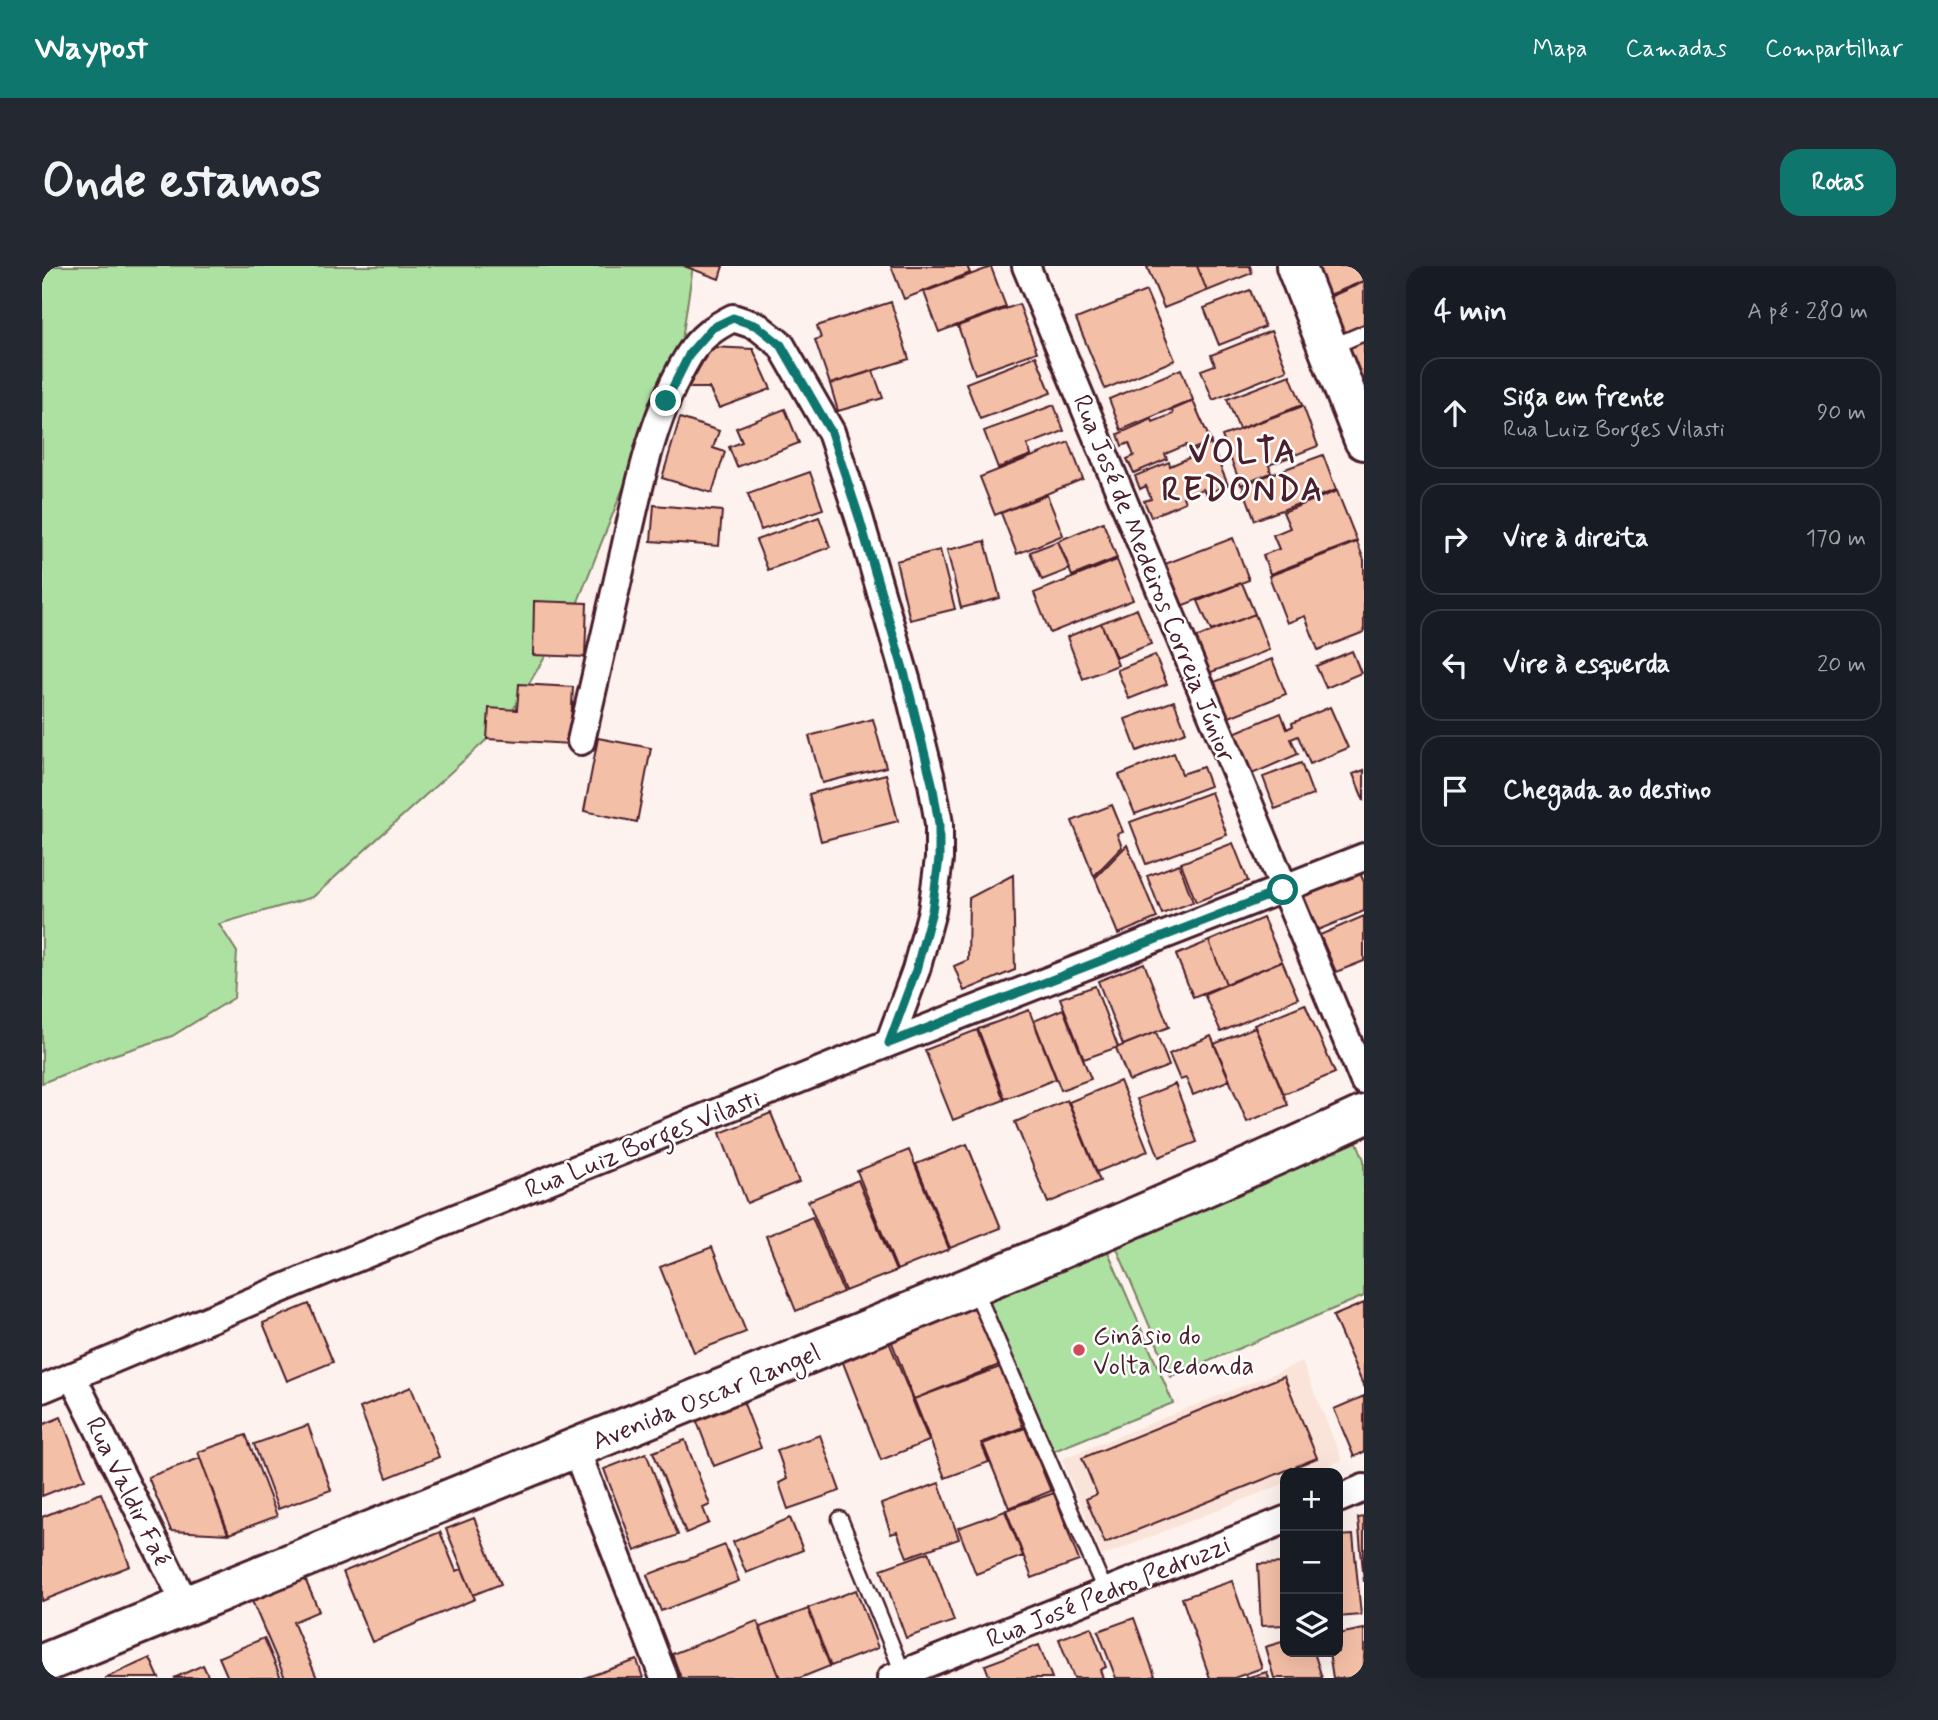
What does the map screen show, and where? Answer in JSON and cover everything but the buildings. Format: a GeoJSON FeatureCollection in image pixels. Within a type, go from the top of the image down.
{"type":"FeatureCollection","features":[{"type":"Feature","properties":{"kind":"main road"},"geometry":{"type":"LineString","coordinates":[[1296,266],[1326,349],[1364,440]]}},
{"type":"Feature","properties":{"kind":"main road","name":"Avenida Oscar Rangel"},"geometry":{"type":"LineString","coordinates":[[42,1664],[576,1450],[974,1286],[1364,1115]]}},
{"type":"Feature","properties":{"kind":"street","name":"Rua José de Medeiros Correia Júnior"},"geometry":{"type":"LineString","coordinates":[[1026,266],[1364,1082]]}},
{"type":"Feature","properties":{"kind":"street"},"geometry":{"type":"LineString","coordinates":[[581,741],[631,520],[647,458],[666,401],[690,353],[712,328],[733,318],[757,326],[781,345],[831,432],[871,558],[932,783],[939,824],[939,859],[932,911],[916,970],[889,1043]]}},
{"type":"Feature","properties":{"kind":"street","name":"Rua Luiz Borges Vilasti"},"geometry":{"type":"LineString","coordinates":[[42,1389],[889,1043],[1364,857]]}},
{"type":"Feature","properties":{"kind":"street","name":"Rua Valdir Faé"},"geometry":{"type":"LineString","coordinates":[[72,1376],[186,1605]]}},
{"type":"Feature","properties":{"kind":"street"},"geometry":{"type":"LineString","coordinates":[[576,1450],[664,1678]]}},
{"type":"Feature","properties":{"kind":"street"},"geometry":{"type":"LineString","coordinates":[[1343,1497],[1364,1488]]}},
{"type":"Feature","properties":{"kind":"street","name":"Rua José Pedro Pedruzzi"},"geometry":{"type":"LineString","coordinates":[[897,1676],[1280,1522]]}},
{"type":"Feature","properties":{"kind":"lane"},"geometry":{"type":"LineString","coordinates":[[1326,349],[1364,333]]}},
{"type":"Feature","properties":{"kind":"lane"},"geometry":{"type":"LineString","coordinates":[[974,1286],[1105,1593]]}},
{"type":"Feature","properties":{"kind":"lane"},"geometry":{"type":"LineString","coordinates":[[840,1519],[897,1676]]}},
{"type":"Feature","properties":{"kind":"shaded area"},"geometry":{"type":"Polygon","coordinates":[[[1302,1362],[1342,1460],[1322,1468],[1280,1468],[1280,1485],[1102,1556],[1062,1459],[1302,1362]]]}},
{"type":"Feature","properties":{"kind":"green space"},"geometry":{"type":"Polygon","coordinates":[[[42,266],[693,266],[682,340],[577,604],[505,723],[313,897],[219,924],[237,952],[234,998],[172,1036],[107,1057],[42,1083],[42,266]]]}},
{"type":"Feature","properties":{"kind":"green space"},"geometry":{"type":"Polygon","coordinates":[[[1357,1142],[1364,1160],[1364,1296],[1171,1377],[1115,1244],[1357,1142]]]}},
{"type":"Feature","properties":{"kind":"green space","name":"Ginásio do Volta Redonda"},"geometry":{"type":"Polygon","coordinates":[[[1106,1247],[1173,1403],[1049,1453],[986,1297],[1106,1247]]]}},
{"type":"Feature","properties":{"kind":"place","name":"Ginásio do Volta Redonda"},"geometry":{"type":"Point","coordinates":[1079,1350]}},
{"type":"Feature","properties":{"kind":"district","name":"VOLTA REDONDA"},"geometry":{"type":"Point","coordinates":[1243,469]}},
{"type":"Feature","properties":{"kind":"route"},"geometry":{"type":"LineString","coordinates":[[666,401],[690,353],[712,328],[733,318],[757,326],[781,345],[831,432],[906,679],[932,783],[939,824],[939,859],[932,911],[916,970],[889,1043],[1283,890]]}}]}
